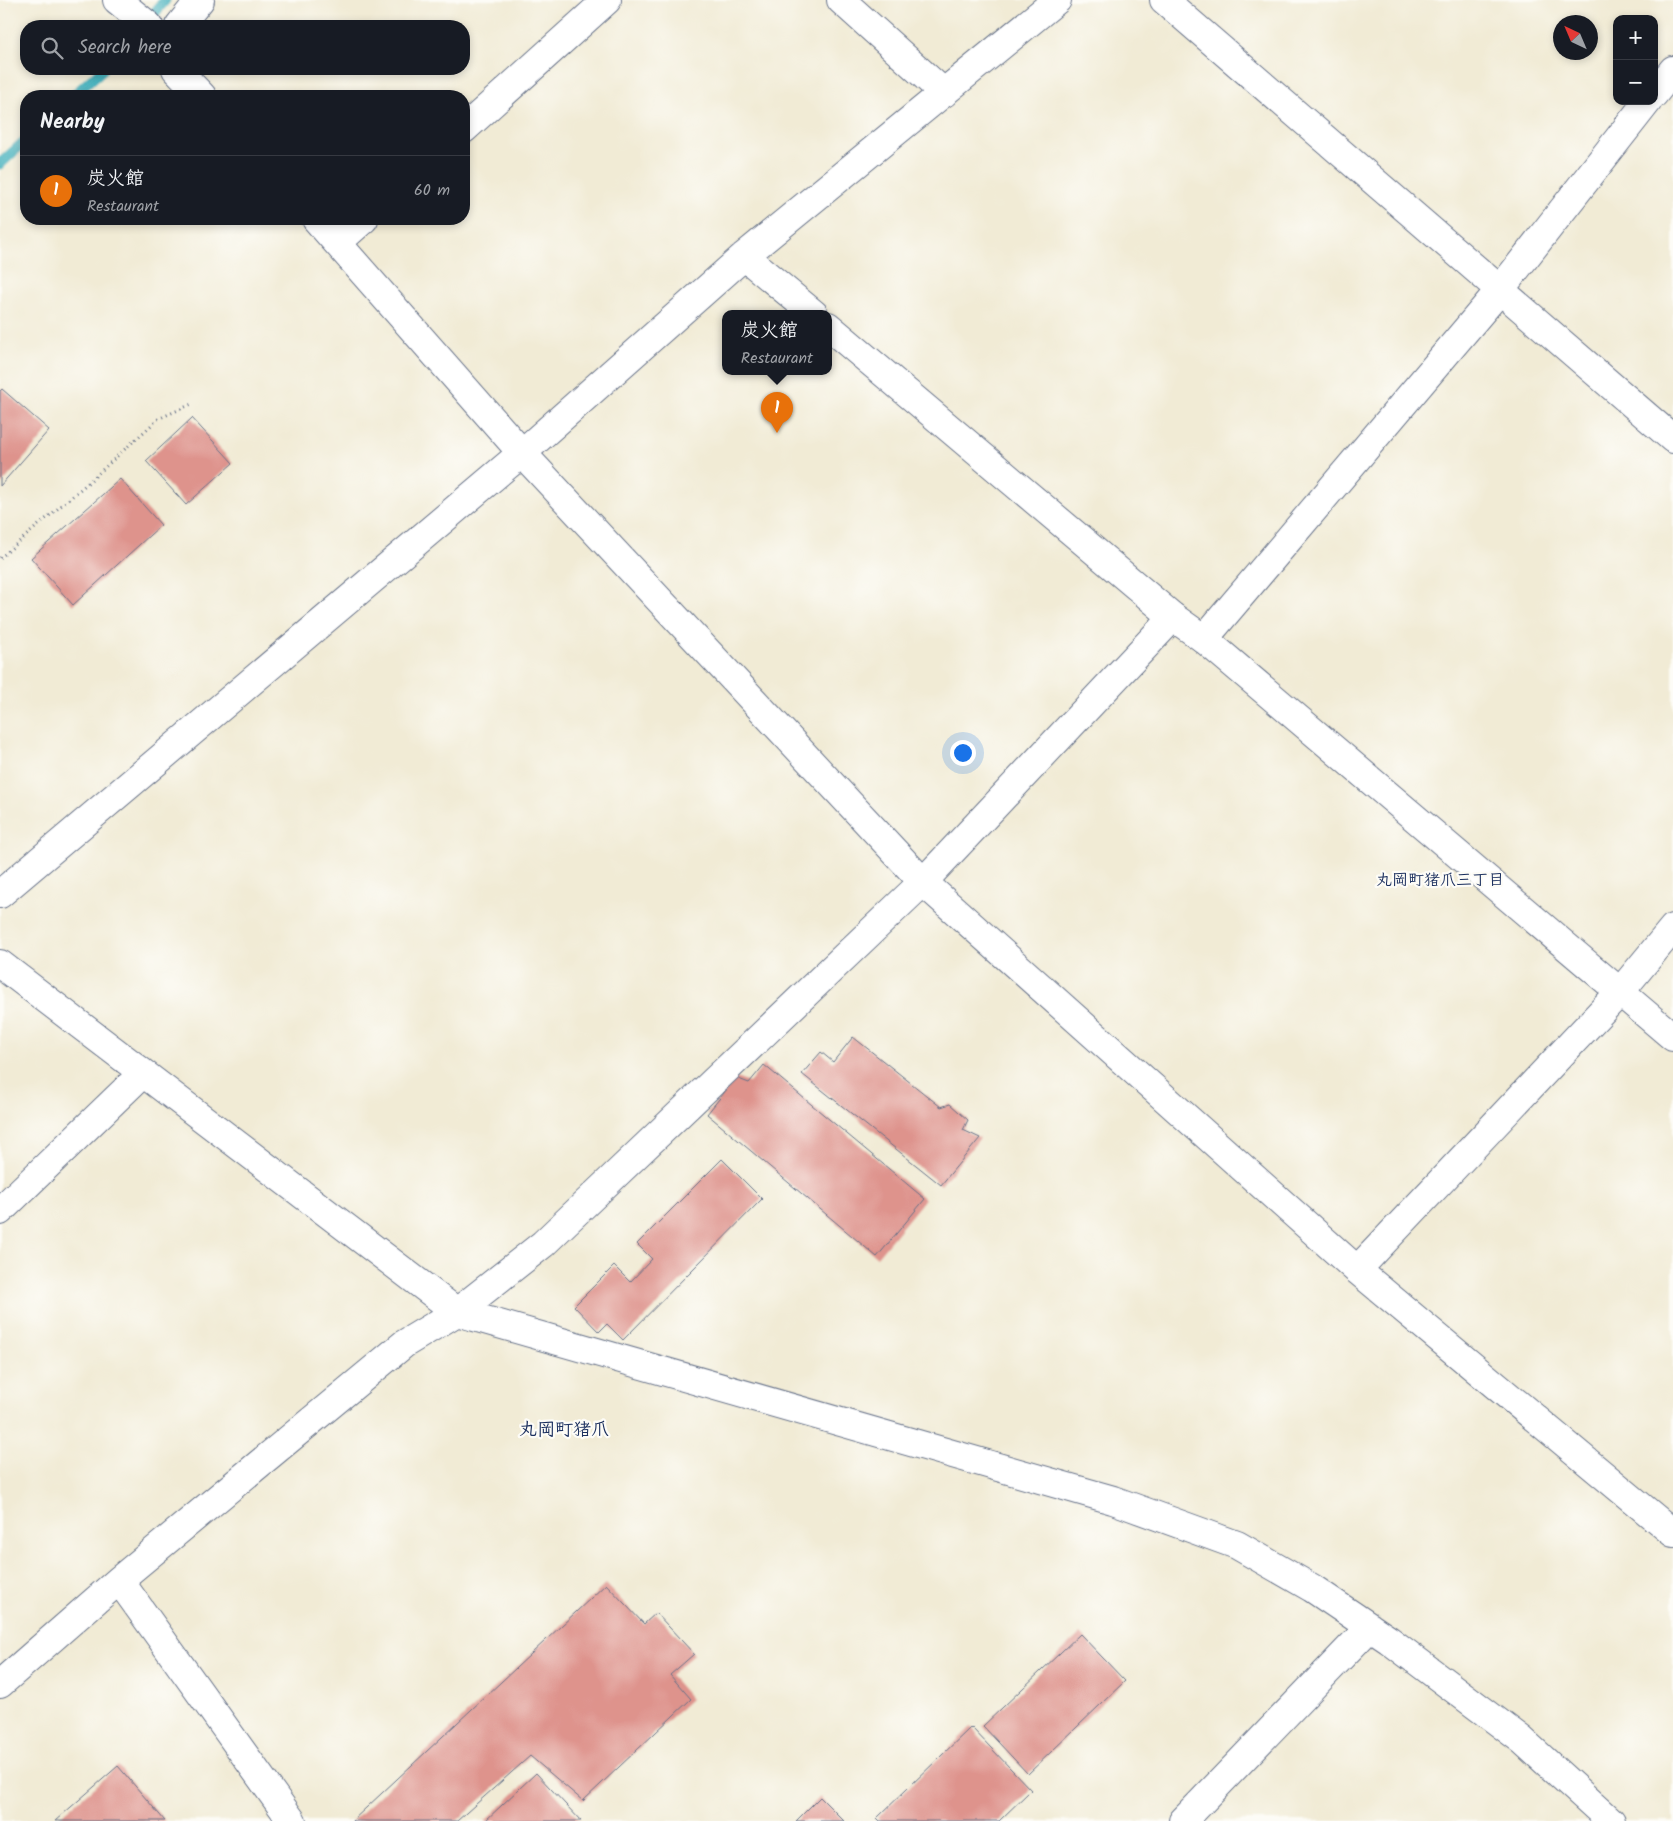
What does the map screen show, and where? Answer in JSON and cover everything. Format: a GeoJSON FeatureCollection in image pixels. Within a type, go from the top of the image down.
{"type":"FeatureCollection","features":[{"type":"Feature","properties":{"kind":"street"},"geometry":{"type":"LineString","coordinates":[[117,0],[142,20]]}},
{"type":"Feature","properties":{"kind":"street"},"geometry":{"type":"LineString","coordinates":[[184,20],[200,0]]}},
{"type":"Feature","properties":{"kind":"street"},"geometry":{"type":"LineString","coordinates":[[470,124],[607,0]]}},
{"type":"Feature","properties":{"kind":"street"},"geometry":{"type":"LineString","coordinates":[[841,0],[944,93]]}},
{"type":"Feature","properties":{"kind":"street"},"geometry":{"type":"LineString","coordinates":[[0,894],[522,453],[744,256],[1057,0]]}},
{"type":"Feature","properties":{"kind":"street"},"geometry":{"type":"LineString","coordinates":[[1164,0],[1499,291],[1673,439]]}},
{"type":"Feature","properties":{"kind":"street"},"geometry":{"type":"LineString","coordinates":[[1658,89],[1673,70]]}},
{"type":"Feature","properties":{"kind":"street"},"geometry":{"type":"LineString","coordinates":[[182,75],[196,90]]}},
{"type":"Feature","properties":{"kind":"street"},"geometry":{"type":"LineString","coordinates":[[1204,639],[1499,291],[1645,105]]}},
{"type":"Feature","properties":{"kind":"street"},"geometry":{"type":"LineString","coordinates":[[322,225],[522,453],[923,882],[1357,1270],[1673,1533]]}},
{"type":"Feature","properties":{"kind":"street"},"geometry":{"type":"LineString","coordinates":[[338,242],[357,225]]}},
{"type":"Feature","properties":{"kind":"street"},"geometry":{"type":"LineString","coordinates":[[744,256],[809,310]]}},
{"type":"Feature","properties":{"kind":"street"},"geometry":{"type":"LineString","coordinates":[[832,329],[1173,617],[1204,639],[1673,1037]]}},
{"type":"Feature","properties":{"kind":"street"},"geometry":{"type":"LineString","coordinates":[[0,1684],[119,1580],[404,1344],[457,1312],[543,1244],[923,882],[1173,617]]}},
{"type":"Feature","properties":{"kind":"street"},"geometry":{"type":"LineString","coordinates":[[1357,1270],[1620,992],[1673,928]]}},
{"type":"Feature","properties":{"kind":"street"},"geometry":{"type":"LineString","coordinates":[[0,964],[457,1312],[1113,1500],[1238,1545],[1312,1588],[1370,1627],[1522,1740],[1611,1821]]}},
{"type":"Feature","properties":{"kind":"street"},"geometry":{"type":"LineString","coordinates":[[0,1212],[143,1072]]}},
{"type":"Feature","properties":{"kind":"street"},"geometry":{"type":"LineString","coordinates":[[119,1580],[292,1821]]}},
{"type":"Feature","properties":{"kind":"street"},"geometry":{"type":"LineString","coordinates":[[1183,1821],[1370,1627]]}},
{"type":"Feature","properties":{"kind":"path"},"geometry":{"type":"LineString","coordinates":[[0,558],[90,481],[158,419],[194,403]]}},
{"type":"Feature","properties":{"kind":"building"},"geometry":{"type":"Polygon","coordinates":[[[2,389],[49,430],[0,486],[0,391],[2,389]]]}},
{"type":"Feature","properties":{"kind":"building"},"geometry":{"type":"Polygon","coordinates":[[[192,418],[233,463],[186,505],[146,461],[192,418]]]}},
{"type":"Feature","properties":{"kind":"building"},"geometry":{"type":"Polygon","coordinates":[[[120,479],[161,525],[73,605],[31,558],[120,479]]]}},
{"type":"Feature","properties":{"kind":"building"},"geometry":{"type":"Polygon","coordinates":[[[853,1037],[941,1107],[950,1104],[968,1120],[963,1130],[980,1138],[941,1185],[802,1074],[821,1052],[833,1062],[853,1037]]]}},
{"type":"Feature","properties":{"kind":"building"},"geometry":{"type":"Polygon","coordinates":[[[764,1065],[925,1199],[877,1257],[707,1114],[736,1078],[749,1083],[764,1065]]]}},
{"type":"Feature","properties":{"kind":"building"},"geometry":{"type":"Polygon","coordinates":[[[722,1159],[762,1199],[623,1340],[607,1324],[599,1332],[574,1306],[614,1266],[630,1282],[652,1259],[637,1244],[722,1159]]]}},
{"type":"Feature","properties":{"kind":"building"},"geometry":{"type":"Polygon","coordinates":[[[606,1584],[644,1624],[656,1613],[694,1654],[670,1675],[691,1699],[583,1801],[530,1756],[457,1821],[352,1821],[606,1584]]]}},
{"type":"Feature","properties":{"kind":"building"},"geometry":{"type":"Polygon","coordinates":[[[1080,1634],[1125,1681],[1028,1774],[983,1726],[1080,1634]]]}},
{"type":"Feature","properties":{"kind":"building"},"geometry":{"type":"Polygon","coordinates":[[[971,1727],[1031,1790],[999,1821],[880,1821],[877,1818],[971,1727]]]}},
{"type":"Feature","properties":{"kind":"building"},"geometry":{"type":"Polygon","coordinates":[[[118,1766],[165,1821],[55,1821],[118,1766]]]}},
{"type":"Feature","properties":{"kind":"building"},"geometry":{"type":"Polygon","coordinates":[[[536,1773],[581,1821],[485,1821],[536,1773]]]}},
{"type":"Feature","properties":{"kind":"building"},"geometry":{"type":"Polygon","coordinates":[[[820,1797],[844,1821],[796,1821],[820,1797]]]}},
{"type":"Feature","properties":{"kind":"waterway"},"geometry":{"type":"LineString","coordinates":[[149,20],[165,0]]}},
{"type":"Feature","properties":{"kind":"waterway"},"geometry":{"type":"LineString","coordinates":[[80,90],[96,75]]}},
{"type":"Feature","properties":{"kind":"waterway"},"geometry":{"type":"LineString","coordinates":[[0,164],[20,146]]}},
{"type":"Feature","properties":{"kind":"place","name":"炭火館"},"geometry":{"type":"Point","coordinates":[777,433]}},
{"type":"Feature","properties":{"kind":"district","name":"丸岡町猪爪三丁目"},"geometry":{"type":"Point","coordinates":[1440,879]}},
{"type":"Feature","properties":{"kind":"district","name":"丸岡町猪爪"},"geometry":{"type":"Point","coordinates":[564,1429]}}]}
